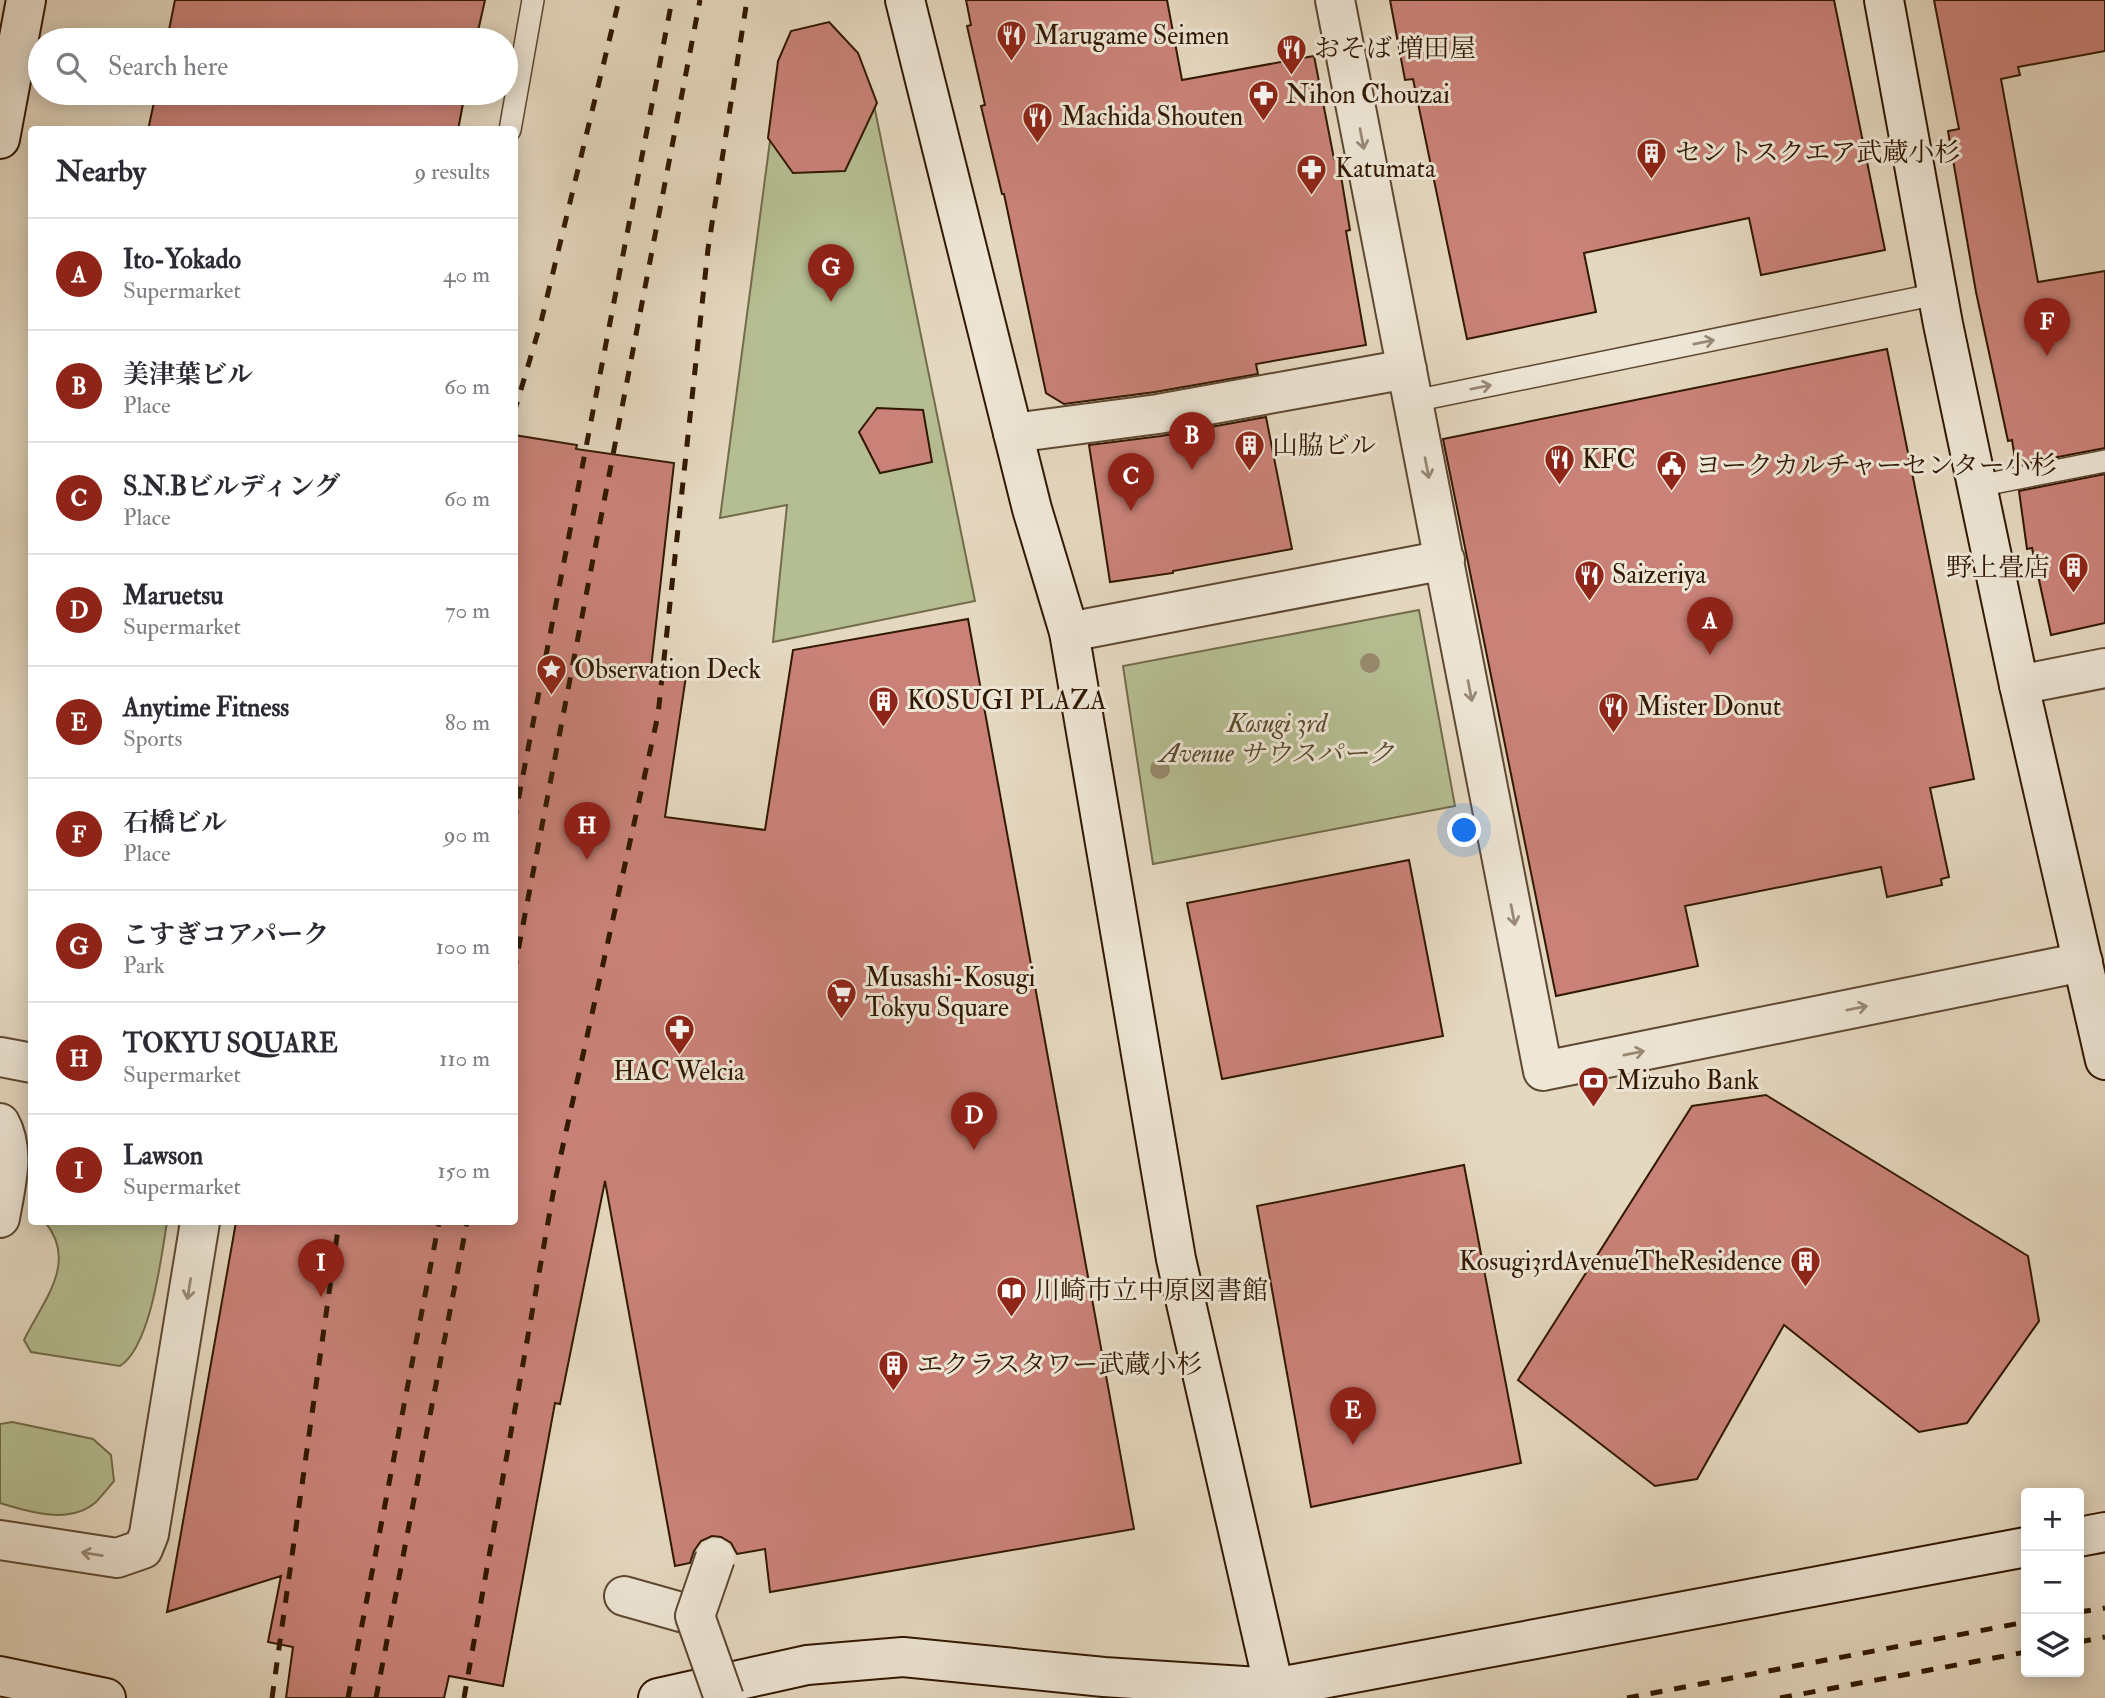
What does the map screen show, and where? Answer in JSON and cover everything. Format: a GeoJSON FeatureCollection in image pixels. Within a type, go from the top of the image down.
{"type":"FeatureCollection","features":[{"type":"Feature","properties":{"kind":"street"},"geometry":{"type":"LineString","coordinates":[[0,139],[26,0]]}},
{"type":"Feature","properties":{"kind":"street"},"geometry":{"type":"LineString","coordinates":[[905,0],[1032,509],[1069,632],[1176,1259],[1274,1688]]}},
{"type":"Feature","properties":{"kind":"street"},"geometry":{"type":"LineString","coordinates":[[1335,0],[1543,1071],[2083,962]]}},
{"type":"Feature","properties":{"kind":"street"},"geometry":{"type":"LineString","coordinates":[[1884,0],[1937,295],[2019,685],[2105,1060]]}},
{"type":"Feature","properties":{"kind":"street"},"geometry":{"type":"LineString","coordinates":[[1013,433],[1411,385]]}},
{"type":"Feature","properties":{"kind":"street"},"geometry":{"type":"LineString","coordinates":[[1069,632],[1445,561]]}},
{"type":"Feature","properties":{"kind":"street"},"geometry":{"type":"LineString","coordinates":[[2019,685],[2105,668]]}},
{"type":"Feature","properties":{"kind":"street"},"geometry":{"type":"LineString","coordinates":[[0,1057],[28,1062]]}},
{"type":"Feature","properties":{"kind":"street"},"geometry":{"type":"LineString","coordinates":[[0,1123],[4,1131],[9,1166],[0,1218]]}},
{"type":"Feature","properties":{"kind":"street"},"geometry":{"type":"LineString","coordinates":[[0,1540],[117,1558],[143,1549],[149,1535],[200,1225]]}},
{"type":"Feature","properties":{"kind":"street"},"geometry":{"type":"LineString","coordinates":[[2084,1536],[2105,1532]]}},
{"type":"Feature","properties":{"kind":"street"},"geometry":{"type":"LineString","coordinates":[[658,1698],[807,1665],[903,1657],[1104,1676],[1274,1688],[2021,1548]]}},
{"type":"Feature","properties":{"kind":"street"},"geometry":{"type":"LineString","coordinates":[[715,1558],[695,1616],[724,1698]]}},
{"type":"Feature","properties":{"kind":"street"},"geometry":{"type":"LineString","coordinates":[[624,1596],[695,1616]]}},
{"type":"Feature","properties":{"kind":"street"},"geometry":{"type":"LineString","coordinates":[[0,1676],[106,1698]]}},
{"type":"Feature","properties":{"kind":"lane"},"geometry":{"type":"LineString","coordinates":[[518,85],[533,0]]}},
{"type":"Feature","properties":{"kind":"lane"},"geometry":{"type":"LineString","coordinates":[[511,126],[514,105]]}},
{"type":"Feature","properties":{"kind":"lane"},"geometry":{"type":"LineString","coordinates":[[1411,385],[1937,295]]}},
{"type":"Feature","properties":{"kind":"lane"},"geometry":{"type":"LineString","coordinates":[[1978,486],[2105,461]]}},
{"type":"Feature","properties":{"kind":"green space"},"geometry":{"type":"Polygon","coordinates":[[[777,88],[873,100],[975,601],[773,642],[787,505],[720,518],[777,88]]]}},
{"type":"Feature","properties":{"kind":"green space","name":"Kosugi 3rd Avenue サウスパーク"},"geometry":{"type":"Polygon","coordinates":[[[1419,610],[1455,806],[1153,864],[1123,666],[1419,610]]]}},
{"type":"Feature","properties":{"kind":"green space"},"geometry":{"type":"Polygon","coordinates":[[[47,1225],[167,1225],[158,1278],[147,1321],[131,1356],[120,1366],[31,1352],[24,1340],[54,1282],[59,1252],[55,1237],[47,1225]]]}},
{"type":"Feature","properties":{"kind":"green space"},"geometry":{"type":"Polygon","coordinates":[[[12,1422],[93,1439],[111,1455],[114,1481],[96,1502],[74,1513],[49,1514],[0,1503],[0,1424],[12,1422]]]}},
{"type":"Feature","properties":{"kind":"building"},"geometry":{"type":"Polygon","coordinates":[[[175,0],[485,0],[479,28],[169,28],[175,0]]]}},
{"type":"Feature","properties":{"kind":"building"},"geometry":{"type":"Polygon","coordinates":[[[966,0],[1167,0],[1182,80],[1314,56],[1334,159],[1338,158],[1350,230],[1346,231],[1366,345],[1256,364],[1258,374],[1155,392],[1064,404],[1046,393],[1004,194],[981,106],[985,105],[967,26],[971,25],[966,0]]]}},
{"type":"Feature","properties":{"kind":"building","name":"セントスクエア武蔵小杉"},"geometry":{"type":"Polygon","coordinates":[[[1390,0],[1834,0],[1885,250],[1761,275],[1749,218],[1584,253],[1596,312],[1467,339],[1413,79],[1405,80],[1390,0]]]}},
{"type":"Feature","properties":{"kind":"building"},"geometry":{"type":"Polygon","coordinates":[[[1934,0],[2105,0],[2105,51],[2018,67],[2020,75],[2001,79],[2038,282],[2105,271],[2105,448],[2016,465],[2012,440],[2008,441],[1976,292],[1948,131],[1959,129],[1934,0]]]}},
{"type":"Feature","properties":{"kind":"building"},"geometry":{"type":"Polygon","coordinates":[[[829,22],[858,53],[877,103],[845,171],[793,173],[768,138],[778,61],[791,31],[829,22]]]}},
{"type":"Feature","properties":{"kind":"building"},"geometry":{"type":"Polygon","coordinates":[[[153,105],[463,105],[459,126],[149,126],[153,105]]]}},
{"type":"Feature","properties":{"kind":"building"},"geometry":{"type":"Polygon","coordinates":[[[1887,349],[1974,779],[1930,788],[1949,877],[1941,879],[1942,885],[1887,897],[1881,867],[1685,906],[1698,966],[1556,996],[1443,439],[1887,349]]]}},
{"type":"Feature","properties":{"kind":"building"},"geometry":{"type":"Polygon","coordinates":[[[877,408],[923,410],[932,462],[880,473],[859,432],[877,408]]]}},
{"type":"Feature","properties":{"kind":"building"},"geometry":{"type":"Polygon","coordinates":[[[1266,417],[1292,549],[1173,573],[1110,582],[1089,445],[1161,436],[1266,417]]]}},
{"type":"Feature","properties":{"kind":"building"},"geometry":{"type":"Polygon","coordinates":[[[518,436],[577,445],[576,449],[674,463],[651,669],[686,676],[665,817],[765,830],[793,650],[968,619],[1134,1529],[770,1592],[765,1549],[737,1554],[731,1543],[721,1537],[712,1536],[701,1541],[690,1563],[675,1566],[605,1181],[560,1404],[555,1403],[503,1686],[449,1676],[444,1698],[286,1698],[293,1647],[268,1642],[281,1576],[167,1612],[235,1225],[518,1225],[518,436]]]}},
{"type":"Feature","properties":{"kind":"building"},"geometry":{"type":"Polygon","coordinates":[[[2105,474],[2105,623],[2051,635],[2032,548],[2027,549],[2019,491],[2105,474]]]}},
{"type":"Feature","properties":{"kind":"building"},"geometry":{"type":"Polygon","coordinates":[[[1409,860],[1443,1036],[1222,1079],[1187,903],[1409,860]]]}},
{"type":"Feature","properties":{"kind":"building","name":"Kosugi3rdAvenueTheResidence"},"geometry":{"type":"Polygon","coordinates":[[[1766,1095],[2028,1256],[2039,1321],[1967,1423],[1919,1432],[1784,1325],[1697,1479],[1655,1486],[1518,1380],[1692,1106],[1766,1095]]]}},
{"type":"Feature","properties":{"kind":"building"},"geometry":{"type":"Polygon","coordinates":[[[1464,1165],[1521,1463],[1311,1507],[1257,1206],[1464,1165]]]}},
{"type":"Feature","properties":{"kind":"railway"},"geometry":{"type":"LineString","coordinates":[[518,400],[541,322],[619,0]]}},
{"type":"Feature","properties":{"kind":"railway"},"geometry":{"type":"LineString","coordinates":[[518,801],[672,0]]}},
{"type":"Feature","properties":{"kind":"railway"},"geometry":{"type":"LineString","coordinates":[[518,951],[700,0]]}},
{"type":"Feature","properties":{"kind":"railway"},"geometry":{"type":"LineString","coordinates":[[464,1698],[556,1177],[658,715],[708,249],[747,0]]}},
{"type":"Feature","properties":{"kind":"railway"},"geometry":{"type":"LineString","coordinates":[[272,1698],[339,1225]]}},
{"type":"Feature","properties":{"kind":"railway"},"geometry":{"type":"LineString","coordinates":[[348,1698],[438,1225]]}},
{"type":"Feature","properties":{"kind":"railway"},"geometry":{"type":"LineString","coordinates":[[376,1698],[466,1225]]}},
{"type":"Feature","properties":{"kind":"railway"},"geometry":{"type":"LineString","coordinates":[[2084,1611],[2105,1608]]}},
{"type":"Feature","properties":{"kind":"railway"},"geometry":{"type":"LineString","coordinates":[[1627,1698],[2021,1623]]}},
{"type":"Feature","properties":{"kind":"railway"},"geometry":{"type":"LineString","coordinates":[[2084,1641],[2105,1637]]}},
{"type":"Feature","properties":{"kind":"railway"},"geometry":{"type":"LineString","coordinates":[[1780,1698],[2021,1653]]}},
{"type":"Feature","properties":{"kind":"place","name":"Marugame Seimen"},"geometry":{"type":"Point","coordinates":[1011,63]}},
{"type":"Feature","properties":{"kind":"place","name":"おそば 増田屋"},"geometry":{"type":"Point","coordinates":[1291,76]}},
{"type":"Feature","properties":{"kind":"place","name":"Nihon Chouzai"},"geometry":{"type":"Point","coordinates":[1263,122]}},
{"type":"Feature","properties":{"kind":"place","name":"Machida Shouten"},"geometry":{"type":"Point","coordinates":[1038,144]}},
{"type":"Feature","properties":{"kind":"place","name":"セントスクエア武蔵小杉"},"geometry":{"type":"Point","coordinates":[1652,180]}},
{"type":"Feature","properties":{"kind":"place","name":"Katumata"},"geometry":{"type":"Point","coordinates":[1312,196]}},
{"type":"Feature","properties":{"kind":"place","name":"こすぎコアパーク"},"geometry":{"type":"Point","coordinates":[831,302]}},
{"type":"Feature","properties":{"kind":"place","name":"石橋ビル"},"geometry":{"type":"Point","coordinates":[2047,356]}},
{"type":"Feature","properties":{"kind":"place","name":"美津葉ビル"},"geometry":{"type":"Point","coordinates":[1192,470]}},
{"type":"Feature","properties":{"kind":"place","name":"山脇ビル"},"geometry":{"type":"Point","coordinates":[1249,473]}},
{"type":"Feature","properties":{"kind":"place","name":"KFC"},"geometry":{"type":"Point","coordinates":[1559,487]}},
{"type":"Feature","properties":{"kind":"place","name":"ヨークカルチャーセンター小杉"},"geometry":{"type":"Point","coordinates":[1672,493]}},
{"type":"Feature","properties":{"kind":"place","name":"S.N.Bビルディング"},"geometry":{"type":"Point","coordinates":[1131,511]}},
{"type":"Feature","properties":{"kind":"place","name":"野上畳店"},"geometry":{"type":"Point","coordinates":[2073,595]}},
{"type":"Feature","properties":{"kind":"place","name":"Saizeriya"},"geometry":{"type":"Point","coordinates":[1589,602]}},
{"type":"Feature","properties":{"kind":"place","name":"Ito-Yokado"},"geometry":{"type":"Point","coordinates":[1710,655]}},
{"type":"Feature","properties":{"kind":"place","name":"Observation Deck"},"geometry":{"type":"Point","coordinates":[551,697]}},
{"type":"Feature","properties":{"kind":"place","name":"KOSUGI PLAZA"},"geometry":{"type":"Point","coordinates":[884,728]}},
{"type":"Feature","properties":{"kind":"place","name":"Mister Donut"},"geometry":{"type":"Point","coordinates":[1614,734]}},
{"type":"Feature","properties":{"kind":"place","name":"TOKYU SQUARE"},"geometry":{"type":"Point","coordinates":[587,860]}},
{"type":"Feature","properties":{"kind":"place","name":"Musashi-Kosugi Tokyu Square"},"geometry":{"type":"Point","coordinates":[842,1020]}},
{"type":"Feature","properties":{"kind":"place","name":"HAC Welcia"},"geometry":{"type":"Point","coordinates":[679,1056]}},
{"type":"Feature","properties":{"kind":"place","name":"Mizuho Bank"},"geometry":{"type":"Point","coordinates":[1593,1108]}},
{"type":"Feature","properties":{"kind":"place","name":"Maruetsu"},"geometry":{"type":"Point","coordinates":[974,1150]}},
{"type":"Feature","properties":{"kind":"place","name":"Kosugi3rdAvenueTheResidence"},"geometry":{"type":"Point","coordinates":[1805,1289]}},
{"type":"Feature","properties":{"kind":"place","name":"Lawson"},"geometry":{"type":"Point","coordinates":[321,1297]}},
{"type":"Feature","properties":{"kind":"place","name":"川崎市立中原図書館"},"geometry":{"type":"Point","coordinates":[1011,1318]}},
{"type":"Feature","properties":{"kind":"place","name":"エクラスタワー武蔵小杉"},"geometry":{"type":"Point","coordinates":[894,1392]}},
{"type":"Feature","properties":{"kind":"place","name":"Anytime Fitness"},"geometry":{"type":"Point","coordinates":[1353,1445]}}]}
